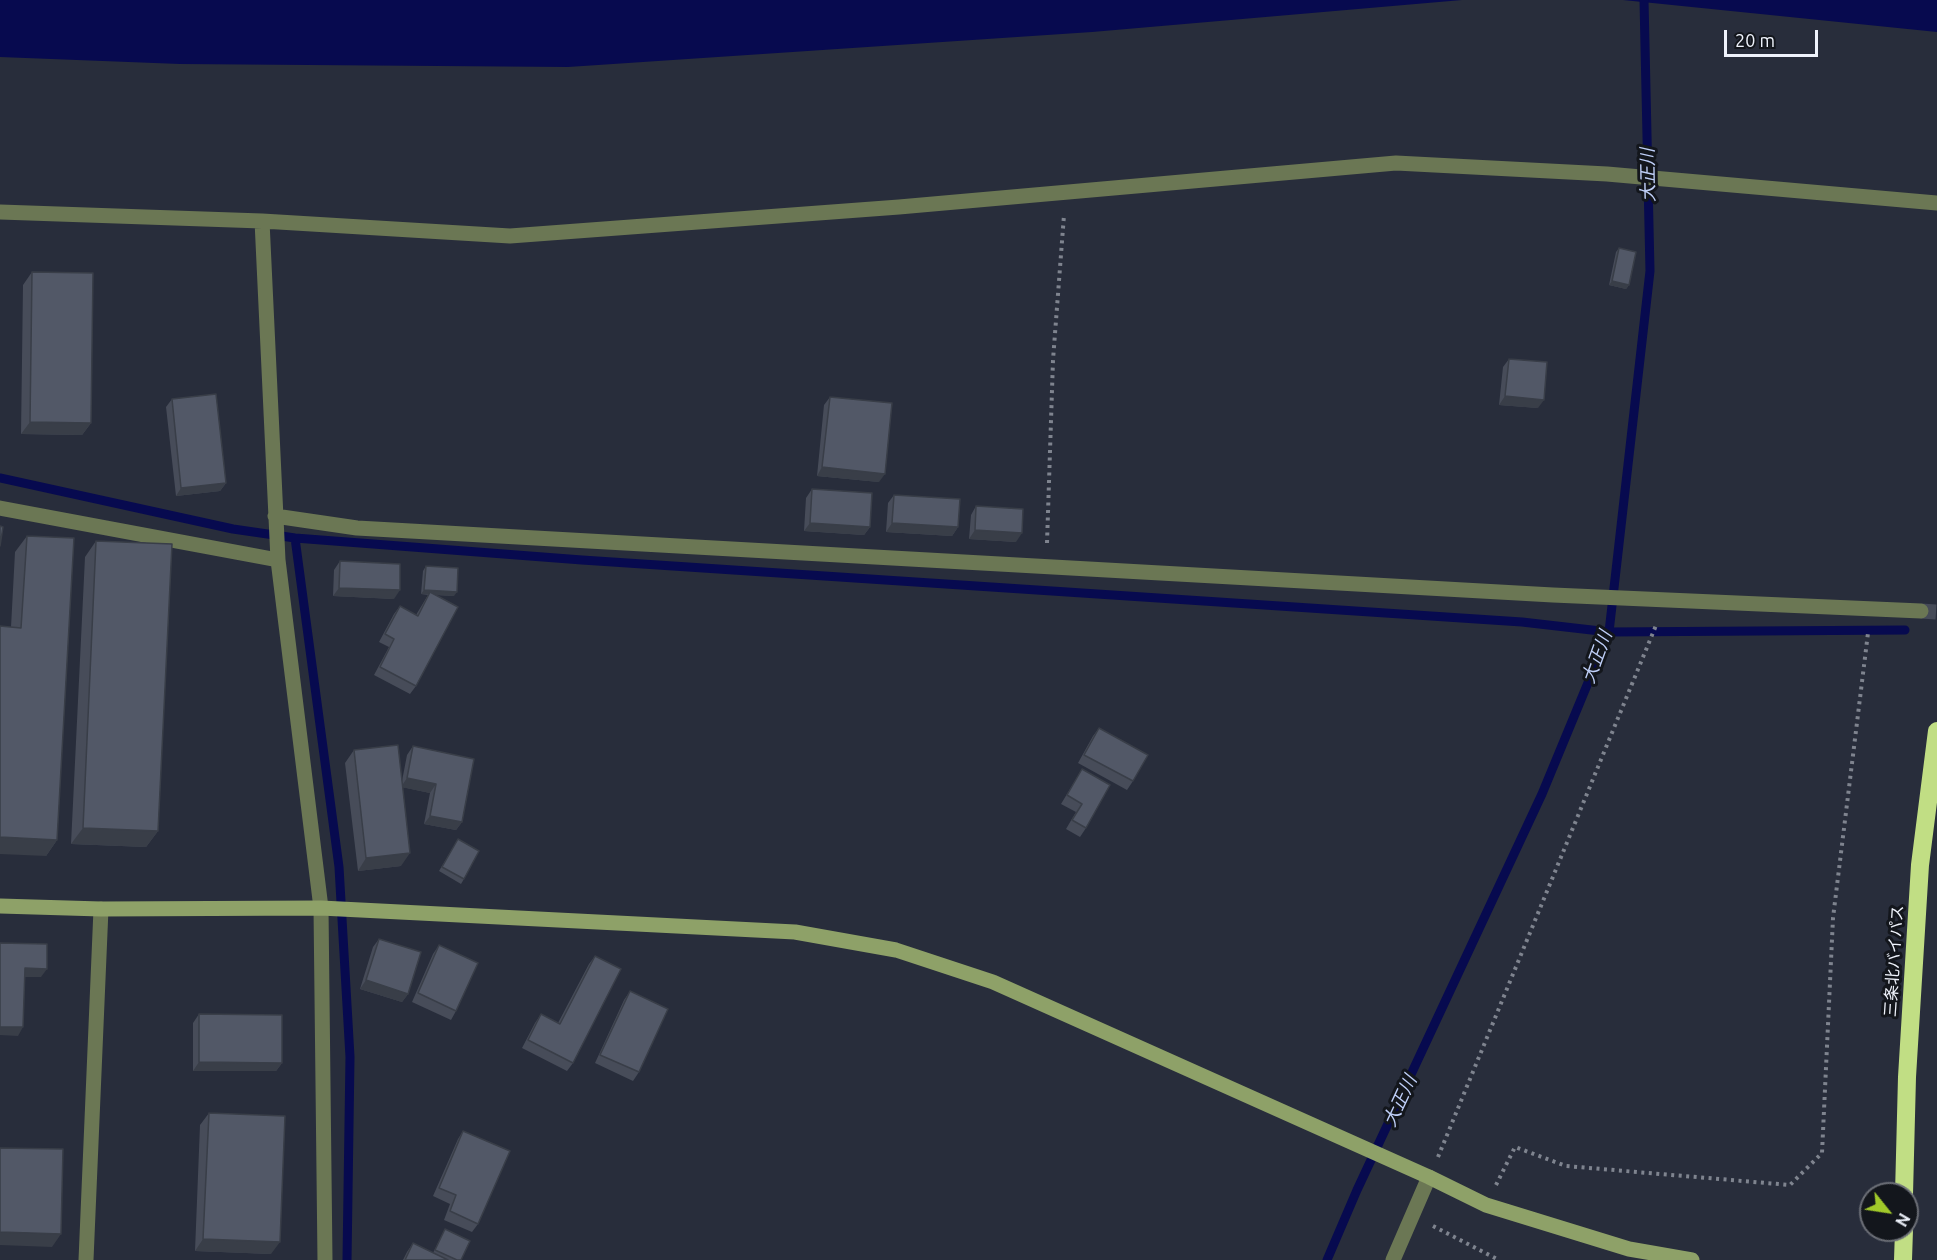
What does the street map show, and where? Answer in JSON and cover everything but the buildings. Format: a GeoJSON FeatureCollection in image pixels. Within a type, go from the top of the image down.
{"type":"FeatureCollection","features":[{"type":"Feature","properties":{"kind":"highway","name":"三条北バイパス"},"geometry":{"type":"LineString","coordinates":[[1904,1182],[1907,1077],[1920,865],[1937,731]]}},
{"type":"Feature","properties":{"kind":"highway"},"geometry":{"type":"LineString","coordinates":[[1903,1260],[1904,1242]]}},
{"type":"Feature","properties":{"kind":"street"},"geometry":{"type":"LineString","coordinates":[[0,212],[262,221],[510,237],[1066,194],[1396,163],[1607,174],[1937,203]]}},
{"type":"Feature","properties":{"kind":"street"},"geometry":{"type":"LineString","coordinates":[[262,221],[278,560],[321,908],[325,1260]]}},
{"type":"Feature","properties":{"kind":"street"},"geometry":{"type":"LineString","coordinates":[[0,508],[278,560]]}},
{"type":"Feature","properties":{"kind":"street"},"geometry":{"type":"LineString","coordinates":[[275,516],[357,528],[1542,594],[1921,611]]}},
{"type":"Feature","properties":{"kind":"street"},"geometry":{"type":"LineString","coordinates":[[0,906],[101,909],[321,908],[795,932],[896,950],[993,982],[1429,1177],[1486,1205],[1629,1249],[1692,1260]]}},
{"type":"Feature","properties":{"kind":"street"},"geometry":{"type":"LineString","coordinates":[[86,1260],[101,909]]}},
{"type":"Feature","properties":{"kind":"street"},"geometry":{"type":"LineString","coordinates":[[1393,1260],[1429,1177]]}},
{"type":"Feature","properties":{"kind":"path"},"geometry":{"type":"LineString","coordinates":[[1046,566],[1053,360],[1066,194]]}},
{"type":"Feature","properties":{"kind":"path"},"geometry":{"type":"LineString","coordinates":[[1429,1177],[1667,599]]}},
{"type":"Feature","properties":{"kind":"path"},"geometry":{"type":"LineString","coordinates":[[1486,1205],[1515,1147],[1566,1166],[1790,1185],[1822,1153],[1833,918],[1871,608]]}},
{"type":"Feature","properties":{"kind":"path"},"geometry":{"type":"LineString","coordinates":[[1412,1215],[1499,1260]]}},
{"type":"Feature","properties":{"kind":"shaded area"},"geometry":{"type":"Polygon","coordinates":[[[0,0],[1462,0],[1092,32],[568,67],[180,64],[0,57],[0,0]]]}},
{"type":"Feature","properties":{"kind":"shaded area"},"geometry":{"type":"Polygon","coordinates":[[[1623,0],[1937,0],[1937,32],[1623,0]]]}},
{"type":"Feature","properties":{"kind":"waterway","name":"大正川"},"geometry":{"type":"LineString","coordinates":[[1327,1260],[1357,1190],[1542,794],[1609,632],[1650,271],[1644,0]]}},
{"type":"Feature","properties":{"kind":"waterway"},"geometry":{"type":"LineString","coordinates":[[0,478],[233,529],[295,538],[582,560],[1522,622],[1609,632],[1905,630]]}},
{"type":"Feature","properties":{"kind":"waterway"},"geometry":{"type":"LineString","coordinates":[[295,538],[339,867],[350,1057],[347,1260]]}},
{"type":"Feature","properties":{"kind":"tunnel"},"geometry":{"type":"LineString","coordinates":[[1921,611],[1937,612]]}}]}
